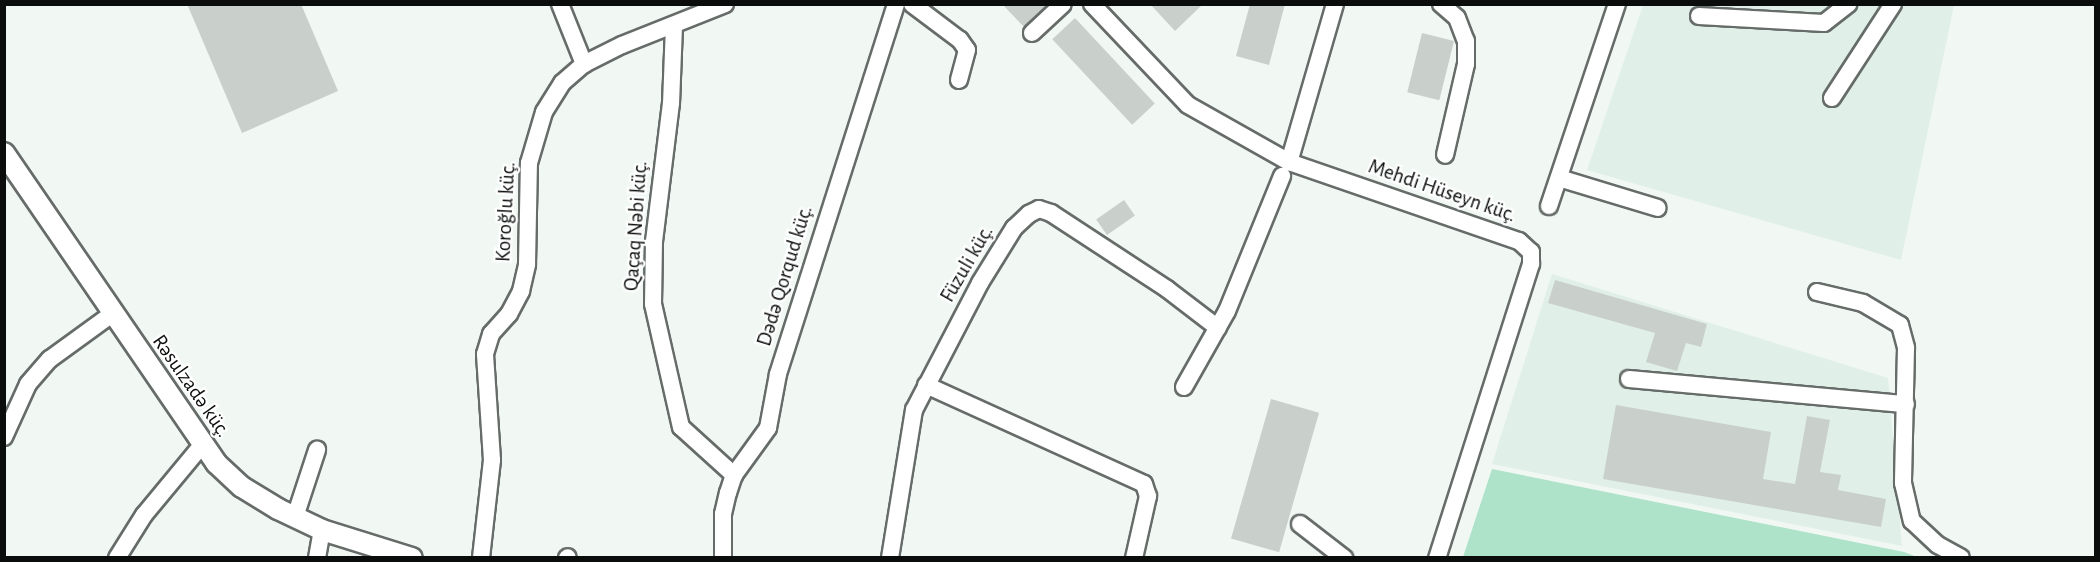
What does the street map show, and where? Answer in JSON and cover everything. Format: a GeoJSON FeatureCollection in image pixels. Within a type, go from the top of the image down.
{"type":"FeatureCollection","features":[{"type":"Feature","properties":{"kind":"main road","name":"Rəsulzadə küç."},"geometry":{"type":"LineString","coordinates":[[4,153],[203,444],[242,488],[322,530],[412,558]]}},
{"type":"Feature","properties":{"kind":"street"},"geometry":{"type":"LineString","coordinates":[[560,4],[584,64]]}},
{"type":"Feature","properties":{"kind":"street","name":"Koroğlu küç."},"geometry":{"type":"LineString","coordinates":[[481,558],[492,460],[485,354],[491,334],[509,314],[521,291],[527,264],[529,163],[544,112],[562,82],[584,64],[725,4]]}},
{"type":"Feature","properties":{"kind":"street","name":"Dədə Qorqud küç."},"geometry":{"type":"LineString","coordinates":[[723,558],[723,514],[734,475],[768,428],[781,363],[896,4]]}},
{"type":"Feature","properties":{"kind":"street"},"geometry":{"type":"LineString","coordinates":[[912,4],[960,40],[967,50],[959,80]]}},
{"type":"Feature","properties":{"kind":"street"},"geometry":{"type":"LineString","coordinates":[[1032,33],[1063,4]]}},
{"type":"Feature","properties":{"kind":"street"},"geometry":{"type":"LineString","coordinates":[[1092,4],[1188,105],[1285,169]]}},
{"type":"Feature","properties":{"kind":"street"},"geometry":{"type":"LineString","coordinates":[[1184,387],[1218,328],[1285,169],[1335,4]]}},
{"type":"Feature","properties":{"kind":"street"},"geometry":{"type":"LineString","coordinates":[[1441,4],[1457,18],[1466,42],[1466,64],[1444,155]]}},
{"type":"Feature","properties":{"kind":"street","name":"Mehdi Hüseyn küç."},"geometry":{"type":"LineString","coordinates":[[1549,206],[1617,4]]}},
{"type":"Feature","properties":{"kind":"street"},"geometry":{"type":"LineString","coordinates":[[1699,16],[1764,12],[1824,23],[1848,4]]}},
{"type":"Feature","properties":{"kind":"street"},"geometry":{"type":"LineString","coordinates":[[1832,98],[1893,4]]}},
{"type":"Feature","properties":{"kind":"street","name":"Qaçaq Nəbi küç."},"geometry":{"type":"LineString","coordinates":[[674,26],[671,103],[654,241],[653,304],[681,427],[734,475]]}},
{"type":"Feature","properties":{"kind":"street","name":"Mehdi Hüseyn küç."},"geometry":{"type":"LineString","coordinates":[[1285,169],[1519,241],[1531,252],[1531,264],[1437,558]]}},
{"type":"Feature","properties":{"kind":"street"},"geometry":{"type":"LineString","coordinates":[[1559,178],[1658,208]]}},
{"type":"Feature","properties":{"kind":"street","name":"Füzuli küç."},"geometry":{"type":"LineString","coordinates":[[890,558],[914,410],[980,283],[1014,228],[1039,208],[1167,289],[1218,328]]}},
{"type":"Feature","properties":{"kind":"street"},"geometry":{"type":"LineString","coordinates":[[1817,292],[1863,303],[1900,325],[1906,348],[1903,483],[1912,521],[1938,545],[1961,558]]}},
{"type":"Feature","properties":{"kind":"street"},"geometry":{"type":"LineString","coordinates":[[4,437],[28,384],[50,358],[112,314]]}},
{"type":"Feature","properties":{"kind":"street"},"geometry":{"type":"LineString","coordinates":[[1629,379],[1906,404]]}},
{"type":"Feature","properties":{"kind":"street"},"geometry":{"type":"LineString","coordinates":[[926,385],[1144,484],[1148,496],[1134,558]]}},
{"type":"Feature","properties":{"kind":"street"},"geometry":{"type":"LineString","coordinates":[[117,558],[144,514],[203,444]]}},
{"type":"Feature","properties":{"kind":"street"},"geometry":{"type":"LineString","coordinates":[[295,517],[317,450]]}},
{"type":"Feature","properties":{"kind":"street"},"geometry":{"type":"LineString","coordinates":[[1300,524],[1344,558]]}},
{"type":"Feature","properties":{"kind":"street"},"geometry":{"type":"LineString","coordinates":[[317,558],[322,530]]}},
{"type":"Feature","properties":{"kind":"shaded area"},"geometry":{"type":"Polygon","coordinates":[[[1643,5],[1954,5],[1901,260],[1587,170],[1643,5]]]}},
{"type":"Feature","properties":{"kind":"shaded area"},"geometry":{"type":"Polygon","coordinates":[[[1552,274],[1888,378],[1902,546],[1492,464],[1552,274]]]}},
{"type":"Feature","properties":{"kind":"green space"},"geometry":{"type":"Polygon","coordinates":[[[1492,469],[1904,552],[1917,557],[1463,557],[1492,469]]]}},
{"type":"Feature","properties":{"kind":"building"},"geometry":{"type":"Polygon","coordinates":[[[187,4],[301,4],[338,91],[242,133],[187,4]]]}},
{"type":"Feature","properties":{"kind":"building"},"geometry":{"type":"Polygon","coordinates":[[[1002,4],[1047,4],[1024,27],[1002,4]]]}},
{"type":"Feature","properties":{"kind":"building"},"geometry":{"type":"Polygon","coordinates":[[[1150,4],[1203,4],[1175,31],[1150,4]]]}},
{"type":"Feature","properties":{"kind":"building"},"geometry":{"type":"Polygon","coordinates":[[[1250,4],[1285,4],[1269,65],[1236,56],[1250,4]]]}},
{"type":"Feature","properties":{"kind":"building"},"geometry":{"type":"Polygon","coordinates":[[[1075,18],[1155,104],[1132,125],[1052,39],[1075,18]]]}},
{"type":"Feature","properties":{"kind":"building"},"geometry":{"type":"Polygon","coordinates":[[[1422,33],[1454,41],[1439,100],[1407,92],[1422,33]]]}},
{"type":"Feature","properties":{"kind":"building"},"geometry":{"type":"Polygon","coordinates":[[[1124,200],[1135,216],[1107,235],[1096,220],[1124,200]]]}},
{"type":"Feature","properties":{"kind":"building"},"geometry":{"type":"Polygon","coordinates":[[[1555,280],[1707,324],[1701,347],[1686,343],[1677,371],[1646,362],[1655,333],[1548,303],[1555,280]]]}},
{"type":"Feature","properties":{"kind":"building"},"geometry":{"type":"Polygon","coordinates":[[[1271,399],[1319,413],[1279,552],[1231,538],[1271,399]]]}},
{"type":"Feature","properties":{"kind":"building"},"geometry":{"type":"Polygon","coordinates":[[[1616,405],[1771,432],[1763,479],[1795,484],[1807,416],[1830,420],[1820,472],[1841,475],[1838,490],[1886,499],[1881,527],[1603,479],[1616,405]]]}}]}
